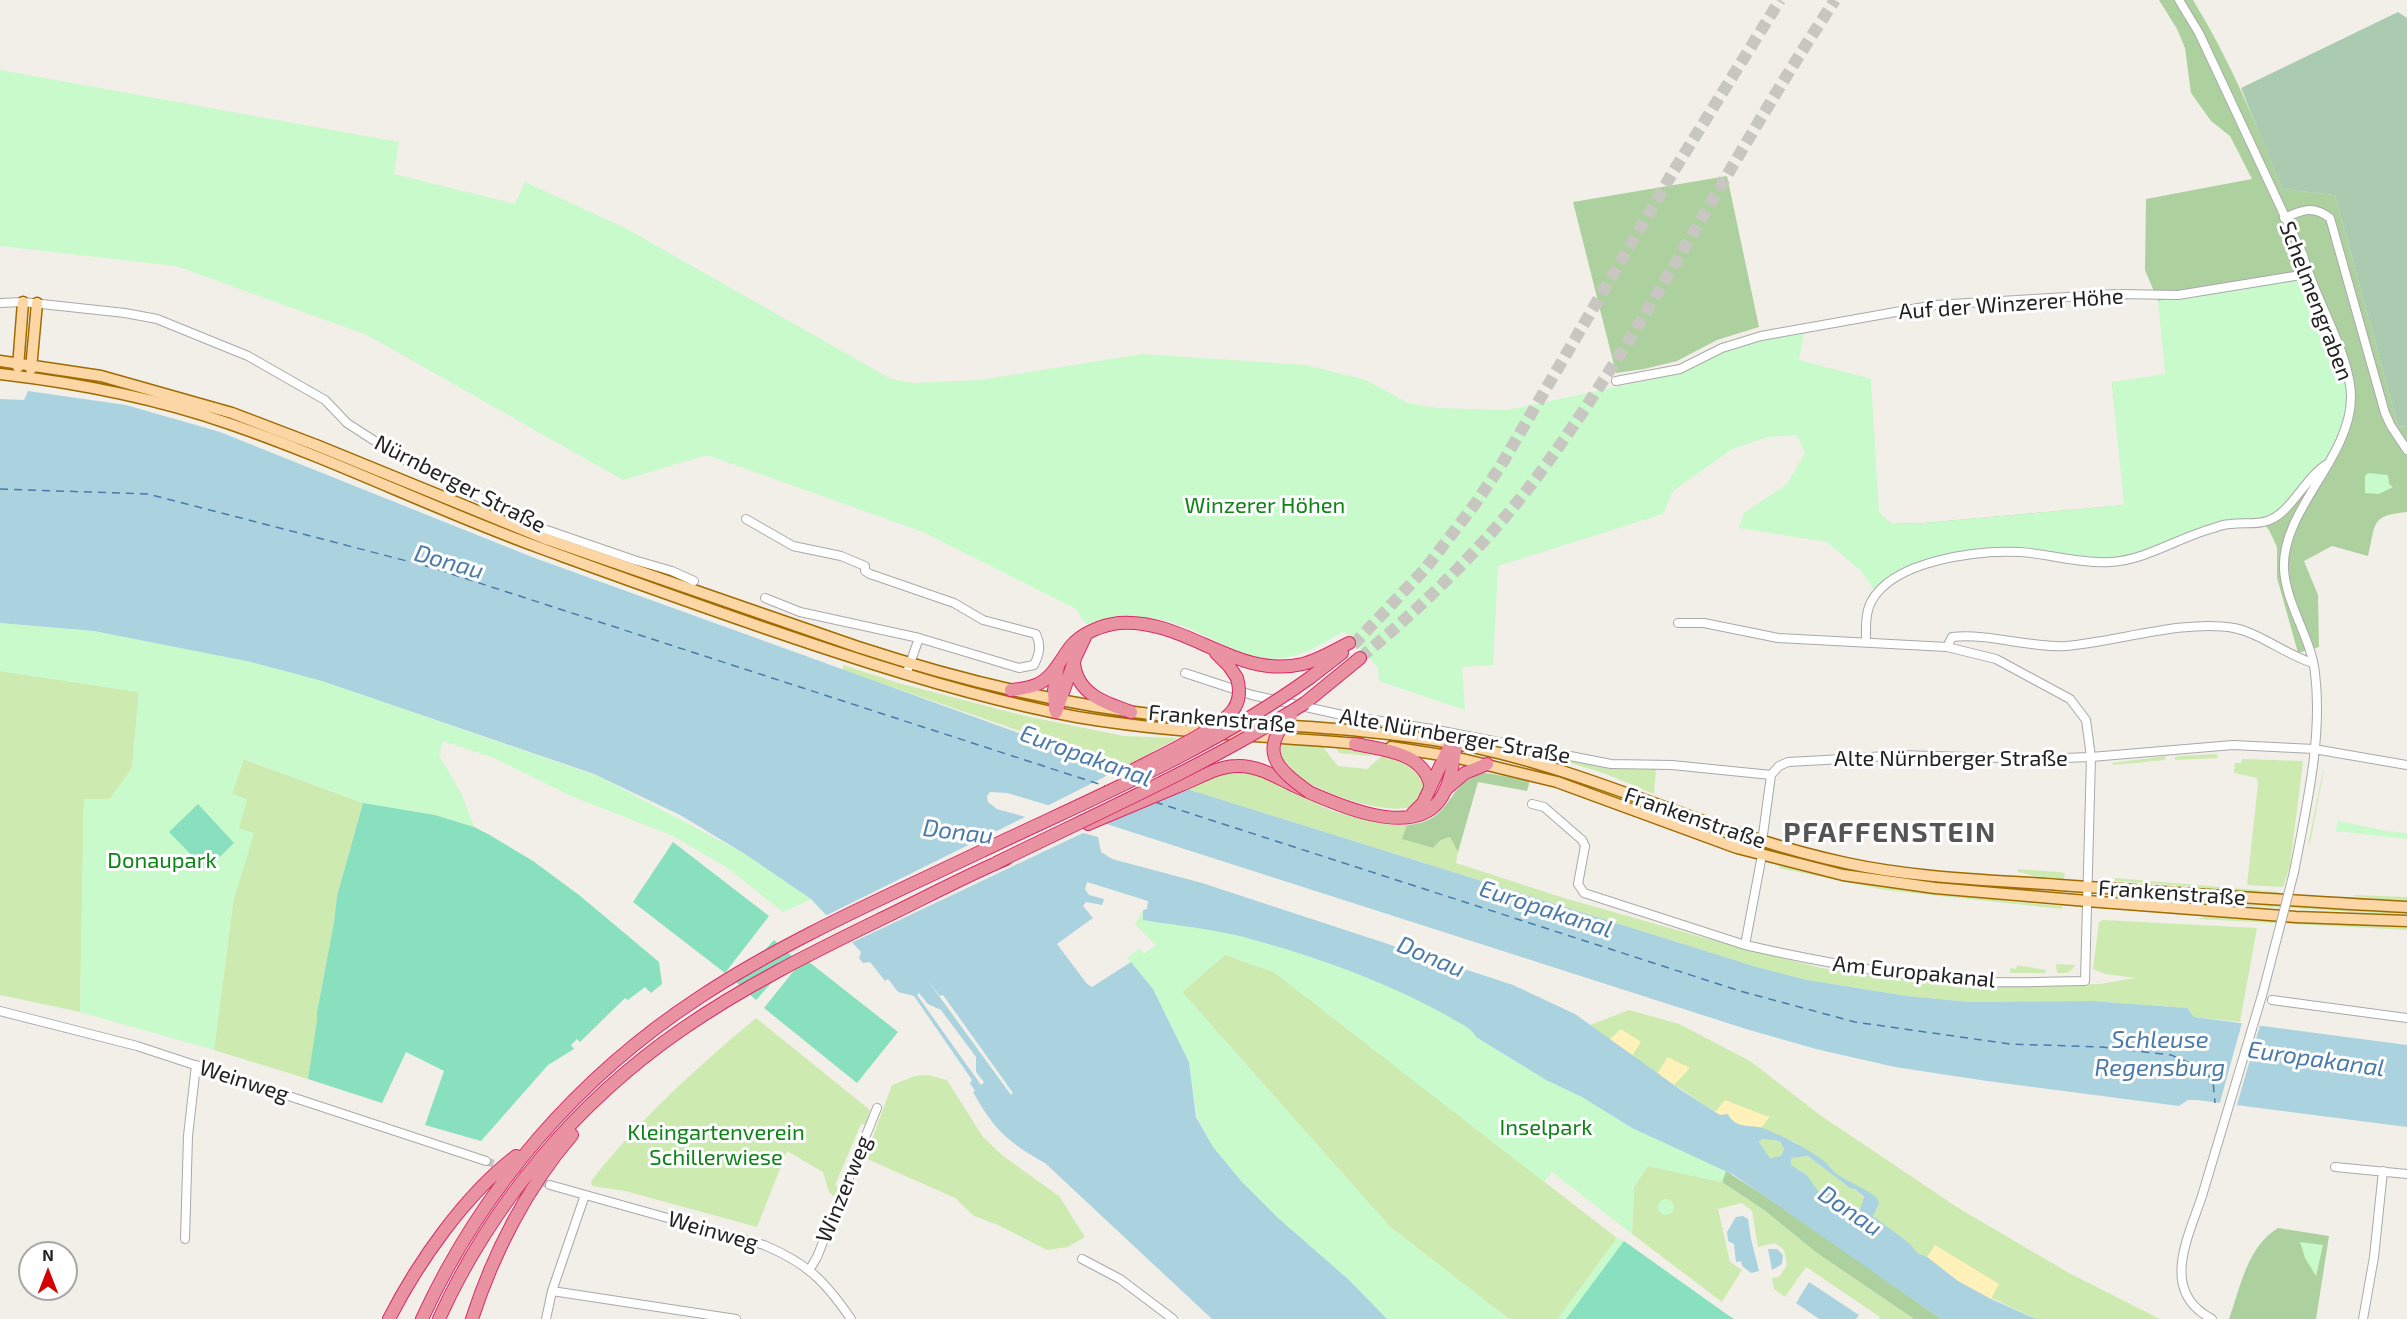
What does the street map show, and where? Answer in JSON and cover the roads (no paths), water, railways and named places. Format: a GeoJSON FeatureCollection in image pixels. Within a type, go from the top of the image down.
{"type":"FeatureCollection","features":[{"type":"Feature","properties":{"kind":"highway"},"geometry":{"type":"LineString","coordinates":[[422,1319],[473,1225],[532,1145],[589,1085],[639,1042],[698,998],[792,943],[1162,765],[1238,725],[1311,677],[1351,644],[1306,663],[1270,667],[1242,662],[1170,630],[1137,623],[1103,626],[1072,645],[1058,666],[1038,684],[1011,690]]}},
{"type":"Feature","properties":{"kind":"highway"},"geometry":{"type":"LineString","coordinates":[[1058,699],[1088,634]]}},
{"type":"Feature","properties":{"kind":"highway"},"geometry":{"type":"LineString","coordinates":[[982,851],[1226,718],[1237,702],[1239,687],[1237,678],[1222,659],[1203,643]]}},
{"type":"Feature","properties":{"kind":"highway"},"geometry":{"type":"LineString","coordinates":[[439,1319],[487,1230],[532,1167],[599,1097],[628,1071],[680,1031],[713,1009],[809,955],[1250,737],[1305,703],[1360,658]]}},
{"type":"Feature","properties":{"kind":"highway"},"geometry":{"type":"LineString","coordinates":[[1074,662],[1077,675],[1087,692],[1104,702],[1131,712]]}},
{"type":"Feature","properties":{"kind":"highway"},"geometry":{"type":"LineString","coordinates":[[1056,712],[1058,666]]}},
{"type":"Feature","properties":{"kind":"highway"},"geometry":{"type":"LineString","coordinates":[[1305,703],[1277,732],[1273,747],[1280,769],[1309,792]]}},
{"type":"Feature","properties":{"kind":"highway"},"geometry":{"type":"LineString","coordinates":[[1355,744],[1403,755],[1413,760],[1428,776],[1430,784]]}},
{"type":"Feature","properties":{"kind":"highway"},"geometry":{"type":"LineString","coordinates":[[1407,817],[1423,803],[1430,784],[1449,756],[1454,744]]}},
{"type":"Feature","properties":{"kind":"highway"},"geometry":{"type":"LineString","coordinates":[[1444,791],[1449,756]]}},
{"type":"Feature","properties":{"kind":"highway"},"geometry":{"type":"LineString","coordinates":[[996,863],[1224,768],[1245,766],[1368,813],[1407,817],[1434,807],[1444,791],[1465,773],[1487,764]]}},
{"type":"Feature","properties":{"kind":"highway"},"geometry":{"type":"LineString","coordinates":[[472,1319],[498,1254],[536,1185],[569,1139],[628,1071]]}},
{"type":"Feature","properties":{"kind":"highway"},"geometry":{"type":"LineString","coordinates":[[389,1319],[431,1251],[454,1221],[494,1176],[532,1145]]}},
{"type":"Feature","properties":{"kind":"main road"},"geometry":{"type":"LineString","coordinates":[[17,376],[23,302]]}},
{"type":"Feature","properties":{"kind":"main road"},"geometry":{"type":"LineString","coordinates":[[30,378],[37,303]]}},
{"type":"Feature","properties":{"kind":"main road"},"geometry":{"type":"LineString","coordinates":[[0,361],[112,378],[232,413],[546,539],[801,629],[908,670]]}},
{"type":"Feature","properties":{"kind":"main road"},"geometry":{"type":"LineString","coordinates":[[0,374],[95,388],[153,400],[229,423],[520,541],[772,631],[908,670]]}},
{"type":"Feature","properties":{"kind":"main road","name":"Frankenstraße"},"geometry":{"type":"LineString","coordinates":[[908,670],[1131,712],[1385,733],[1454,744],[1556,769],[1762,842],[1866,867],[1936,876],[2407,907]]}},
{"type":"Feature","properties":{"kind":"main road","name":"Frankenstraße"},"geometry":{"type":"LineString","coordinates":[[908,670],[1056,712],[1178,730],[1355,744],[1449,756],[1487,764],[1576,789],[1762,855],[1843,875],[1890,883],[2296,917],[2407,921]]}},
{"type":"Feature","properties":{"kind":"street","name":"Schelmengraben"},"geometry":{"type":"LineString","coordinates":[[2179,0],[2199,33],[2225,86],[2302,255],[2307,274],[2344,361],[2351,395],[2350,412],[2329,463],[2293,526],[2285,548],[2284,569],[2287,588],[2308,639],[2313,663],[2317,697],[2314,750],[2294,872],[2263,992],[2182,1258],[2180,1277],[2185,1294],[2192,1305],[2212,1319]]}},
{"type":"Feature","properties":{"kind":"street"},"geometry":{"type":"LineString","coordinates":[[2284,218],[2312,208],[2330,218],[2385,413],[2407,450]]}},
{"type":"Feature","properties":{"kind":"street","name":"Auf der Winzerer Höhe"},"geometry":{"type":"LineString","coordinates":[[1616,381],[1643,378],[1680,369],[1722,348],[1761,336],[1935,305],[2116,294],[2178,296],[2307,274]]}},
{"type":"Feature","properties":{"kind":"street","name":"Nürnberger Straße"},"geometry":{"type":"LineString","coordinates":[[0,303],[37,303],[157,319],[248,356],[325,400],[347,423],[404,460],[538,527],[672,571],[694,581]]}},
{"type":"Feature","properties":{"kind":"street"},"geometry":{"type":"LineString","coordinates":[[1866,642],[1867,618],[1871,603],[1877,594],[1893,580],[1938,559],[1971,554],[2019,552],[2108,562],[2126,561],[2210,529],[2232,523],[2266,522],[2277,517],[2318,469],[2329,463]]}},
{"type":"Feature","properties":{"kind":"street"},"geometry":{"type":"LineString","coordinates":[[746,519],[793,546],[841,556],[865,566],[865,571],[870,574],[954,603],[982,620],[1036,634],[1040,643],[1034,665],[1019,668],[919,638],[800,612],[765,598]]}},
{"type":"Feature","properties":{"kind":"street"},"geometry":{"type":"LineString","coordinates":[[1677,623],[1704,623],[1778,638],[1947,647],[1996,659],[2070,699],[2086,720],[2091,757],[2087,901]]}},
{"type":"Feature","properties":{"kind":"street"},"geometry":{"type":"LineString","coordinates":[[1947,647],[1952,637],[1965,636],[2025,644],[2065,646],[2190,628],[2232,628],[2299,659],[2313,663]]}},
{"type":"Feature","properties":{"kind":"street"},"geometry":{"type":"LineString","coordinates":[[908,670],[919,638]]}},
{"type":"Feature","properties":{"kind":"street","name":"Alte Nürnberger Straße"},"geometry":{"type":"LineString","coordinates":[[1185,673],[1252,694],[1342,715],[1432,729],[1611,764],[1672,765],[1771,775],[1779,766],[1788,762],[1890,756],[2036,759],[2091,757],[2227,745],[2314,750],[2407,765]]}},
{"type":"Feature","properties":{"kind":"street"},"geometry":{"type":"LineString","coordinates":[[1762,842],[1771,775]]}},
{"type":"Feature","properties":{"kind":"street","name":"Am Europakanal"},"geometry":{"type":"LineString","coordinates":[[1532,804],[1544,807],[1582,840],[1585,846],[1578,884],[1584,893],[1745,945],[1871,971],[1973,981],[2085,981],[2087,901]]}},
{"type":"Feature","properties":{"kind":"street"},"geometry":{"type":"LineString","coordinates":[[1745,945],[1762,855]]}},
{"type":"Feature","properties":{"kind":"street"},"geometry":{"type":"LineString","coordinates":[[2272,1000],[2407,1018]]}},
{"type":"Feature","properties":{"kind":"street","name":"Weinweg"},"geometry":{"type":"LineString","coordinates":[[0,1011],[93,1034],[196,1065],[486,1161]]}},
{"type":"Feature","properties":{"kind":"street"},"geometry":{"type":"LineString","coordinates":[[185,1239],[188,1136],[196,1065]]}},
{"type":"Feature","properties":{"kind":"street","name":"Winzerweg"},"geometry":{"type":"LineString","coordinates":[[810,1269],[817,1257],[877,1108]]}},
{"type":"Feature","properties":{"kind":"street"},"geometry":{"type":"LineString","coordinates":[[2335,1167],[2407,1174]]}},
{"type":"Feature","properties":{"kind":"street"},"geometry":{"type":"LineString","coordinates":[[2363,1319],[2375,1246],[2383,1172]]}},
{"type":"Feature","properties":{"kind":"street","name":"Weinweg"},"geometry":{"type":"LineString","coordinates":[[550,1185],[764,1245],[788,1255],[810,1269],[851,1319]]}},
{"type":"Feature","properties":{"kind":"street"},"geometry":{"type":"LineString","coordinates":[[546,1319],[552,1291],[585,1195]]}},
{"type":"Feature","properties":{"kind":"street"},"geometry":{"type":"LineString","coordinates":[[1082,1259],[1120,1279],[1173,1319]]}},
{"type":"Feature","properties":{"kind":"street"},"geometry":{"type":"LineString","coordinates":[[552,1291],[736,1319]]}},
{"type":"Feature","properties":{"kind":"water"},"geometry":{"type":"Polygon","coordinates":[[[28,391],[126,405],[220,432],[532,557],[1016,732],[1184,788],[1757,967],[1807,980],[1907,996],[1970,1002],[2093,1001],[2187,1008],[2194,1017],[2407,1045],[2407,1127],[2197,1100],[2188,1100],[2179,1106],[1987,1081],[1895,1067],[1816,1049],[1746,1029],[1041,803],[1007,793],[990,792],[987,796],[988,802],[997,809],[1098,837],[1101,852],[1112,859],[1202,883],[1513,985],[1575,1014],[1720,1115],[1728,1114],[1740,1125],[1768,1130],[1818,1156],[1837,1174],[1877,1198],[1879,1204],[1873,1216],[1909,1243],[1919,1254],[1927,1257],[1958,1281],[2036,1319],[1941,1319],[1734,1175],[1632,1128],[1582,1097],[1546,1080],[1476,1037],[1465,1026],[1427,1005],[1354,972],[1277,946],[1224,933],[1143,920],[1143,910],[1147,909],[1148,901],[1087,882],[1085,889],[1089,895],[1104,899],[1102,905],[1086,902],[1083,906],[1093,918],[1057,944],[1087,984],[1092,987],[1131,962],[1153,989],[1189,1062],[1196,1117],[1213,1147],[1242,1182],[1277,1217],[1349,1280],[1387,1319],[1212,1319],[1045,1163],[1011,1141],[995,1126],[973,1092],[975,1091],[970,1083],[972,1080],[914,996],[898,992],[888,979],[885,981],[870,962],[863,963],[859,958],[861,952],[811,899],[745,854],[680,815],[594,774],[322,681],[251,662],[94,631],[0,623],[0,399],[24,400],[28,391]],[[926,978],[1011,1095],[1013,1093],[943,995],[940,996],[926,978]],[[919,993],[917,995],[981,1085],[984,1082],[976,1072],[976,1057],[941,1010],[928,1004],[919,993]],[[1762,1139],[1759,1142],[1770,1158],[1781,1156],[1784,1149],[1780,1141],[1762,1139]],[[1808,1156],[1791,1158],[1791,1165],[1807,1175],[1818,1191],[1829,1190],[1837,1197],[1838,1204],[1842,1207],[1848,1204],[1860,1210],[1864,1197],[1855,1189],[1850,1188],[1808,1156]]]}},
{"type":"Feature","properties":{"kind":"water"},"geometry":{"type":"Polygon","coordinates":[[[1743,1216],[1748,1219],[1759,1271],[1751,1273],[1742,1266],[1741,1261],[1736,1262],[1734,1244],[1728,1241],[1727,1232],[1736,1217],[1743,1216]]]}},
{"type":"Feature","properties":{"kind":"water"},"geometry":{"type":"Polygon","coordinates":[[[1768,1249],[1777,1249],[1783,1255],[1782,1264],[1772,1270],[1768,1249]]]}},
{"type":"Feature","properties":{"kind":"water"},"geometry":{"type":"Polygon","coordinates":[[[1809,1282],[1859,1315],[1856,1319],[1819,1319],[1796,1303],[1809,1282]]]}},
{"type":"Feature","properties":{"kind":"tunnel"},"geometry":{"type":"LineString","coordinates":[[1353,645],[1425,569],[1500,467],[1673,172],[1780,0]]}},
{"type":"Feature","properties":{"kind":"tunnel"},"geometry":{"type":"LineString","coordinates":[[1360,658],[1435,592],[1482,544],[1545,466],[1621,352],[1762,116],[1835,0]]}},
{"type":"Feature","properties":{"kind":"tunnel"},"geometry":{"type":"LineString","coordinates":[[486,1161],[550,1185]]}},
{"type":"Feature","properties":{"kind":"district","name":"PFAFFENSTEIN"},"geometry":{"type":"Point","coordinates":[1890,833]}},
{"type":"Feature","properties":{"kind":"park label","name":"Winzerer Höhen"},"geometry":{"type":"Point","coordinates":[1265,506]}},
{"type":"Feature","properties":{"kind":"park label","name":"Donaupark"},"geometry":{"type":"Point","coordinates":[162,861]}},
{"type":"Feature","properties":{"kind":"park label","name":"Inselpark"},"geometry":{"type":"Point","coordinates":[1546,1128]}},
{"type":"Feature","properties":{"kind":"park label","name":"Kleingartenverein Schillerwiese"},"geometry":{"type":"Point","coordinates":[716,1146]}},
{"type":"Feature","properties":{"kind":"water label","name":"Donau"},"geometry":{"type":"Point","coordinates":[449,562]}},
{"type":"Feature","properties":{"kind":"water label","name":"Europakanal"},"geometry":{"type":"Point","coordinates":[1086,756]}},
{"type":"Feature","properties":{"kind":"water label","name":"Donau"},"geometry":{"type":"Point","coordinates":[958,832]}},
{"type":"Feature","properties":{"kind":"water label","name":"Europakanal"},"geometry":{"type":"Point","coordinates":[1546,909]}},
{"type":"Feature","properties":{"kind":"water label","name":"Donau"},"geometry":{"type":"Point","coordinates":[1431,957]}},
{"type":"Feature","properties":{"kind":"water label","name":"Schleuse Regensburg"},"geometry":{"type":"Point","coordinates":[2160,1054]}},
{"type":"Feature","properties":{"kind":"water label","name":"Europakanal"},"geometry":{"type":"Point","coordinates":[2316,1059]}},
{"type":"Feature","properties":{"kind":"water label","name":"Donau"},"geometry":{"type":"Point","coordinates":[1850,1211]}}]}
